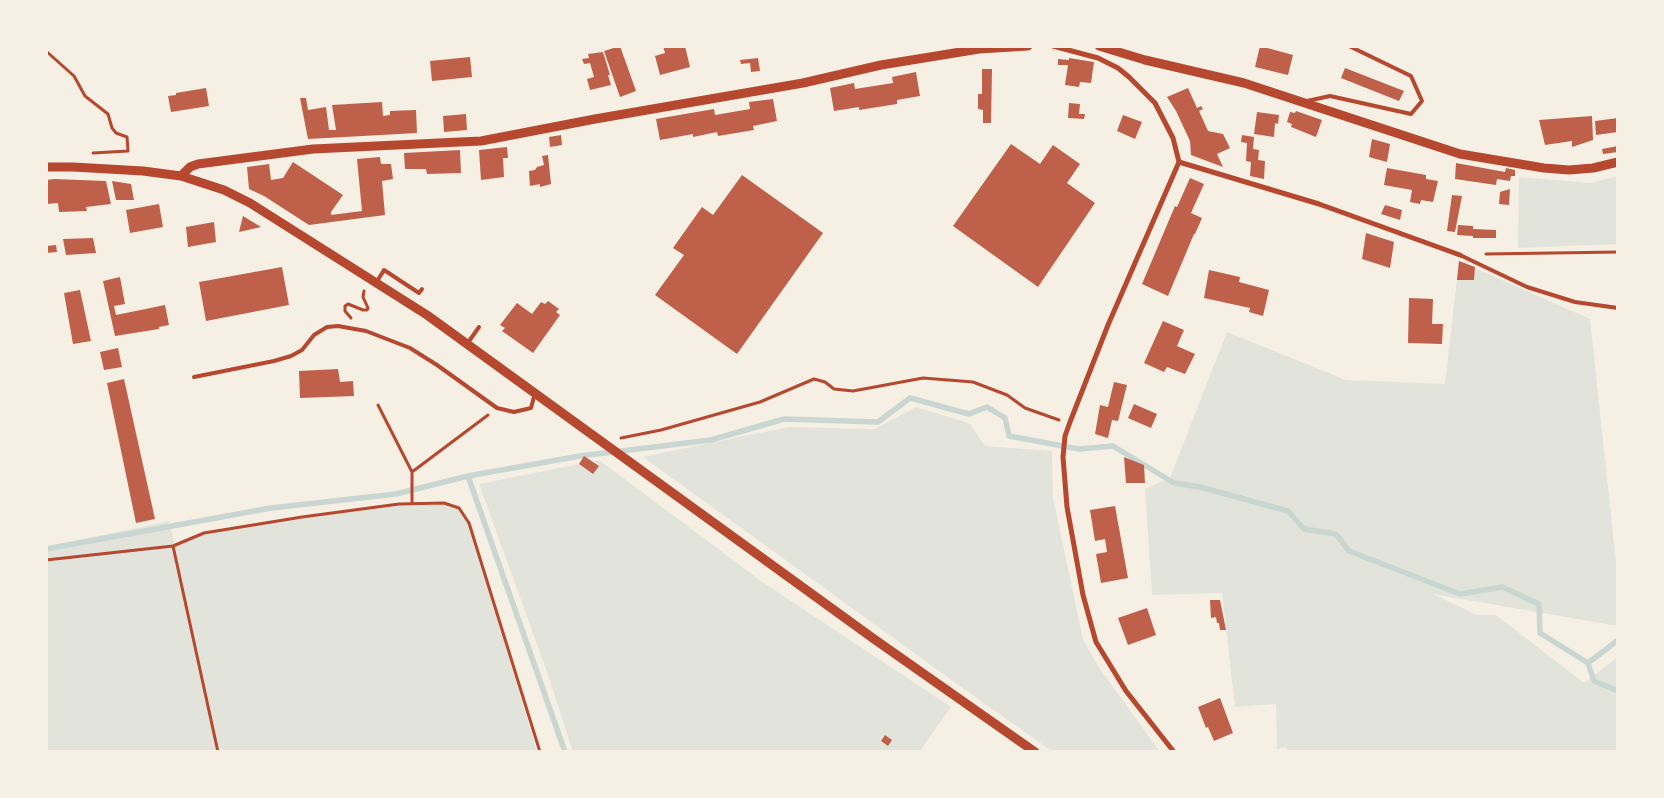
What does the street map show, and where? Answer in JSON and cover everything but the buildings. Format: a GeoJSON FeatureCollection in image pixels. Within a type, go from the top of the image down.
{"type":"FeatureCollection","features":[{"type":"Feature","properties":{"kind":"street"},"geometry":{"type":"LineString","coordinates":[[182,176],[190,167],[198,164],[313,148],[481,141],[595,119],[803,84],[881,65],[979,50],[1028,46]]}},
{"type":"Feature","properties":{"kind":"street"},"geometry":{"type":"LineString","coordinates":[[1054,46],[1098,58],[1118,68],[1130,77],[1155,104],[1173,138],[1179,162],[1108,325],[1065,436],[1063,457],[1067,507],[1083,595],[1096,642],[1126,691],[1174,752]]}},
{"type":"Feature","properties":{"kind":"street"},"geometry":{"type":"LineString","coordinates":[[1099,46],[1145,60],[1244,83],[1460,154],[1544,168],[1569,170],[1593,168],[1618,162]]}},
{"type":"Feature","properties":{"kind":"street"},"geometry":{"type":"LineString","coordinates":[[1179,162],[1319,204],[1460,255]]}},
{"type":"Feature","properties":{"kind":"street"},"geometry":{"type":"LineString","coordinates":[[46,167],[143,170],[182,176],[224,190],[250,203],[427,315],[874,639],[1035,752]]}},
{"type":"Feature","properties":{"kind":"lane"},"geometry":{"type":"LineString","coordinates":[[1304,102],[1330,96],[1411,114],[1422,101],[1411,76],[1349,46]]}},
{"type":"Feature","properties":{"kind":"lane"},"geometry":{"type":"LineString","coordinates":[[1460,255],[1527,287],[1574,302],[1618,308]]}},
{"type":"Feature","properties":{"kind":"lane"},"geometry":{"type":"LineString","coordinates":[[372,280],[384,270],[419,294],[422,289]]}},
{"type":"Feature","properties":{"kind":"lane"},"geometry":{"type":"LineString","coordinates":[[194,377],[291,356],[302,350],[314,335],[327,327],[338,326],[355,328],[410,348],[497,408],[514,412],[531,408],[534,392]]}},
{"type":"Feature","properties":{"kind":"lane"},"geometry":{"type":"LineString","coordinates":[[467,344],[479,327]]}},
{"type":"Feature","properties":{"kind":"path"},"geometry":{"type":"LineString","coordinates":[[46,51],[74,76],[85,96],[108,114],[116,134],[127,137],[128,151],[91,153]]}},
{"type":"Feature","properties":{"kind":"path"},"geometry":{"type":"LineString","coordinates":[[1460,255],[1618,252]]}},
{"type":"Feature","properties":{"kind":"path"},"geometry":{"type":"LineString","coordinates":[[355,328],[353,320],[345,311],[345,306],[351,304],[366,310],[368,304],[363,297],[372,280]]}},
{"type":"Feature","properties":{"kind":"path"},"geometry":{"type":"LineString","coordinates":[[603,442],[661,430],[760,402],[814,379],[825,382],[834,389],[853,391],[923,378],[973,382],[1007,395],[1025,408],[1058,420],[1070,422]]}},
{"type":"Feature","properties":{"kind":"path"},"geometry":{"type":"LineString","coordinates":[[378,405],[412,472],[412,503]]}},
{"type":"Feature","properties":{"kind":"path"},"geometry":{"type":"LineString","coordinates":[[412,472],[497,408]]}},
{"type":"Feature","properties":{"kind":"path"},"geometry":{"type":"LineString","coordinates":[[46,560],[173,546],[204,534],[243,526],[399,504],[444,503],[459,508],[469,523],[540,752]]}},
{"type":"Feature","properties":{"kind":"path"},"geometry":{"type":"LineString","coordinates":[[173,546],[218,752]]}},
{"type":"Feature","properties":{"kind":"shaded area"},"geometry":{"type":"Polygon","coordinates":[[[1618,176],[1618,244],[1518,248],[1519,177],[1590,183],[1618,176]]]}},
{"type":"Feature","properties":{"kind":"shaded area"},"geometry":{"type":"Polygon","coordinates":[[[1459,261],[1590,319],[1618,581],[1618,626],[1433,594],[1477,615],[1496,615],[1584,683],[1618,657],[1618,752],[1287,752],[1286,747],[1277,749],[1276,704],[1235,707],[1222,593],[1152,595],[1145,489],[1170,478],[1227,332],[1346,380],[1445,384],[1459,261]]]}},
{"type":"Feature","properties":{"kind":"shaded area"},"geometry":{"type":"Polygon","coordinates":[[[916,407],[969,423],[985,446],[1052,451],[1053,498],[1083,639],[1098,666],[1160,752],[1053,752],[643,457],[788,427],[875,429],[916,407]]]}},
{"type":"Feature","properties":{"kind":"shaded area"},"geometry":{"type":"Polygon","coordinates":[[[599,460],[761,581],[951,707],[919,752],[573,752],[547,672],[479,484],[599,460]]]}},
{"type":"Feature","properties":{"kind":"shaded area"},"geometry":{"type":"Polygon","coordinates":[[[444,503],[459,508],[469,523],[537,752],[46,752],[46,547],[169,521],[175,545],[204,533],[399,504],[444,503]]]}},
{"type":"Feature","properties":{"kind":"waterway"},"geometry":{"type":"LineString","coordinates":[[46,549],[271,508],[396,494],[468,476],[580,456],[711,440],[784,419],[878,422],[910,398],[969,414],[987,407],[1005,418],[1009,436],[1079,449],[1113,446],[1174,483],[1200,487],[1288,511],[1304,529],[1336,534],[1349,551],[1460,594],[1502,587],[1539,604],[1540,633],[1588,663],[1618,640]]}},
{"type":"Feature","properties":{"kind":"waterway"},"geometry":{"type":"LineString","coordinates":[[468,476],[565,752]]}},
{"type":"Feature","properties":{"kind":"waterway"},"geometry":{"type":"LineString","coordinates":[[1588,663],[1594,681],[1618,691]]}}]}
